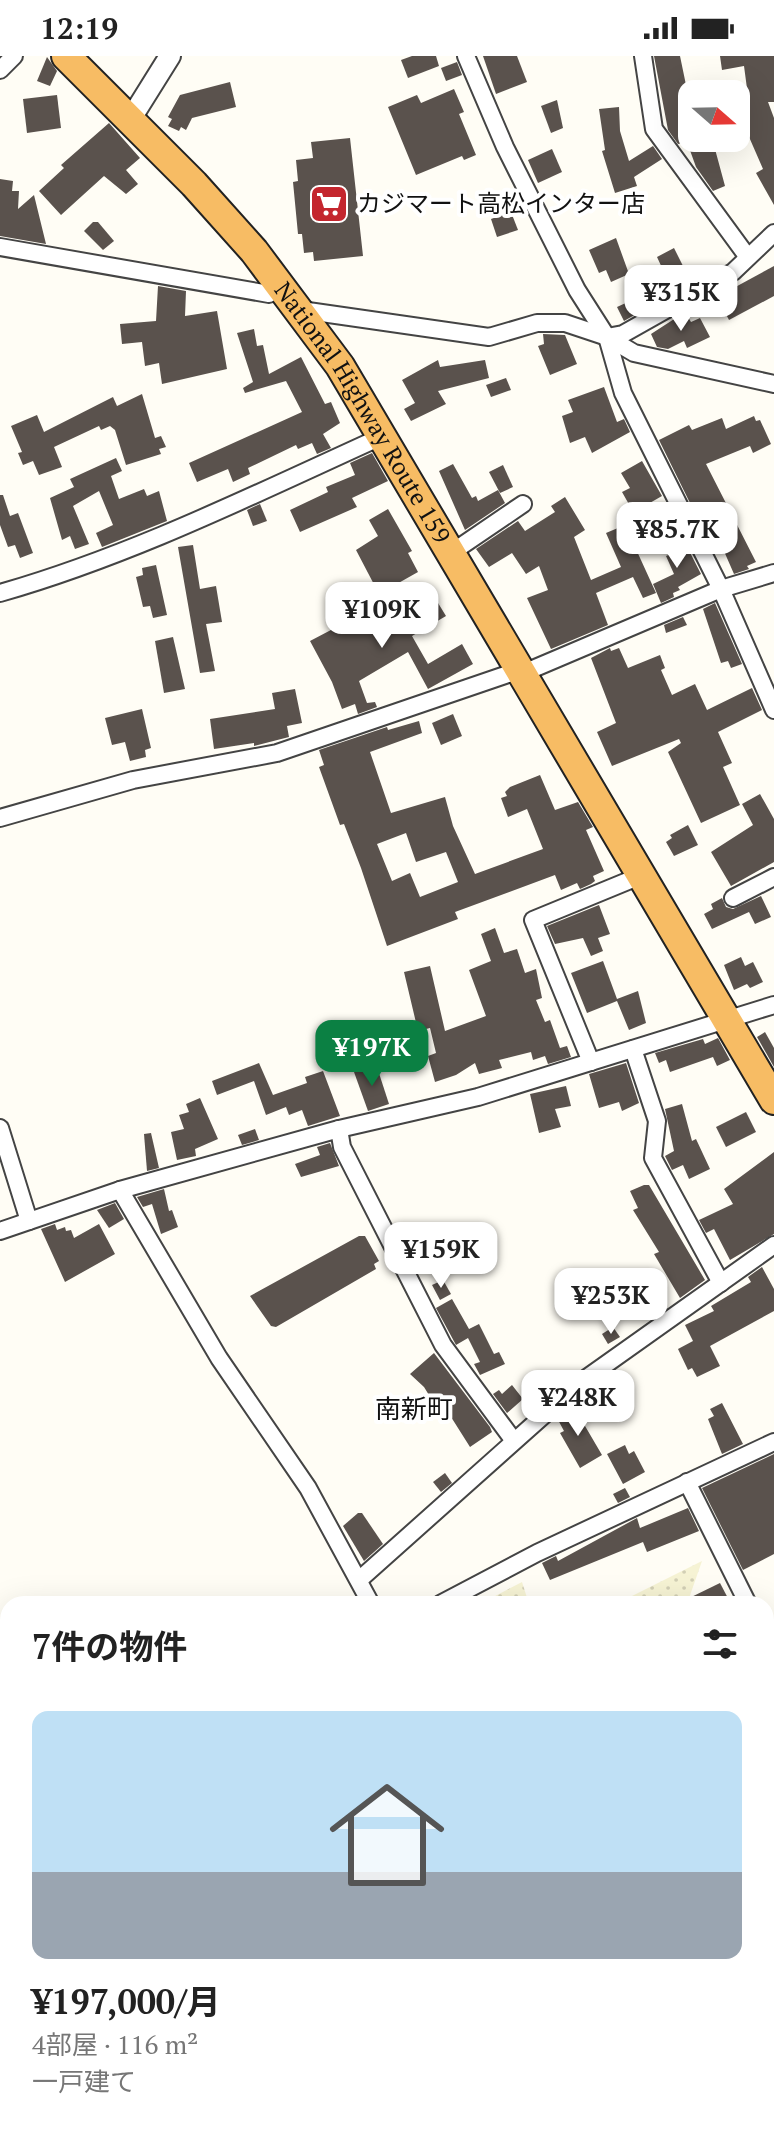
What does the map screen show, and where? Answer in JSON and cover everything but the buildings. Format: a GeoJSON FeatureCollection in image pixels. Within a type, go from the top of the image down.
{"type":"FeatureCollection","features":[{"type":"Feature","properties":{"kind":"highway","name":"National Highway Route 159"},"geometry":{"type":"LineString","coordinates":[[66,56],[194,184],[301,310],[383,436],[774,1100]]}},
{"type":"Feature","properties":{"kind":"street"},"geometry":{"type":"LineString","coordinates":[[130,120],[170,56]]}},
{"type":"Feature","properties":{"kind":"street"},"geometry":{"type":"LineString","coordinates":[[466,56],[505,147],[557,251],[607,337],[623,393],[721,589],[772,704]]}},
{"type":"Feature","properties":{"kind":"street"},"geometry":{"type":"LineString","coordinates":[[643,56],[654,129],[747,256]]}},
{"type":"Feature","properties":{"kind":"street"},"geometry":{"type":"LineString","coordinates":[[607,337],[623,334],[733,272],[774,233]]}},
{"type":"Feature","properties":{"kind":"street"},"geometry":{"type":"LineString","coordinates":[[0,247],[269,294],[280,283]]}},
{"type":"Feature","properties":{"kind":"street"},"geometry":{"type":"LineString","coordinates":[[301,310],[489,337],[537,323],[565,323],[607,337],[634,353],[774,384]]}},
{"type":"Feature","properties":{"kind":"street"},"geometry":{"type":"LineString","coordinates":[[0,593],[52,578],[164,536],[383,436]]}},
{"type":"Feature","properties":{"kind":"street"},"geometry":{"type":"LineString","coordinates":[[451,553],[523,504]]}},
{"type":"Feature","properties":{"kind":"street"},"geometry":{"type":"LineString","coordinates":[[0,818],[133,780],[277,753],[511,673],[521,674],[721,589],[774,573]]}},
{"type":"Feature","properties":{"kind":"street"},"geometry":{"type":"LineString","coordinates":[[591,1062],[533,920],[640,876]]}},
{"type":"Feature","properties":{"kind":"street"},"geometry":{"type":"LineString","coordinates":[[733,898],[774,877]]}},
{"type":"Feature","properties":{"kind":"street"},"geometry":{"type":"LineString","coordinates":[[0,1231],[120,1190],[339,1129],[478,1097],[774,1005]]}},
{"type":"Feature","properties":{"kind":"street"},"geometry":{"type":"LineString","coordinates":[[633,1049],[657,1121],[653,1158],[721,1283]]}},
{"type":"Feature","properties":{"kind":"street"},"geometry":{"type":"LineString","coordinates":[[0,1128],[29,1221]]}},
{"type":"Feature","properties":{"kind":"street"},"geometry":{"type":"LineString","coordinates":[[339,1129],[342,1147],[443,1345],[514,1441]]}},
{"type":"Feature","properties":{"kind":"street"},"geometry":{"type":"LineString","coordinates":[[120,1190],[219,1358],[308,1488],[367,1596]]}},
{"type":"Feature","properties":{"kind":"street"},"geometry":{"type":"LineString","coordinates":[[359,1580],[514,1441],[615,1357],[680,1315],[774,1245]]}},
{"type":"Feature","properties":{"kind":"street"},"geometry":{"type":"LineString","coordinates":[[455,1596],[537,1553],[774,1442]]}},
{"type":"Feature","properties":{"kind":"street"},"geometry":{"type":"LineString","coordinates":[[687,1482],[744,1596]]}},
{"type":"Feature","properties":{"kind":"shaded area"},"geometry":{"type":"Polygon","coordinates":[[[702,1561],[690,1596],[632,1596],[702,1561]]]}},
{"type":"Feature","properties":{"kind":"shaded area"},"geometry":{"type":"Polygon","coordinates":[[[522,1582],[526,1596],[495,1596],[522,1582]]]}},
{"type":"Feature","properties":{"kind":"place","name":"カジマート高松インター店"},"geometry":{"type":"Point","coordinates":[329,204]}},
{"type":"Feature","properties":{"kind":"district","name":"南新町"},"geometry":{"type":"Point","coordinates":[414,1409]}}]}
